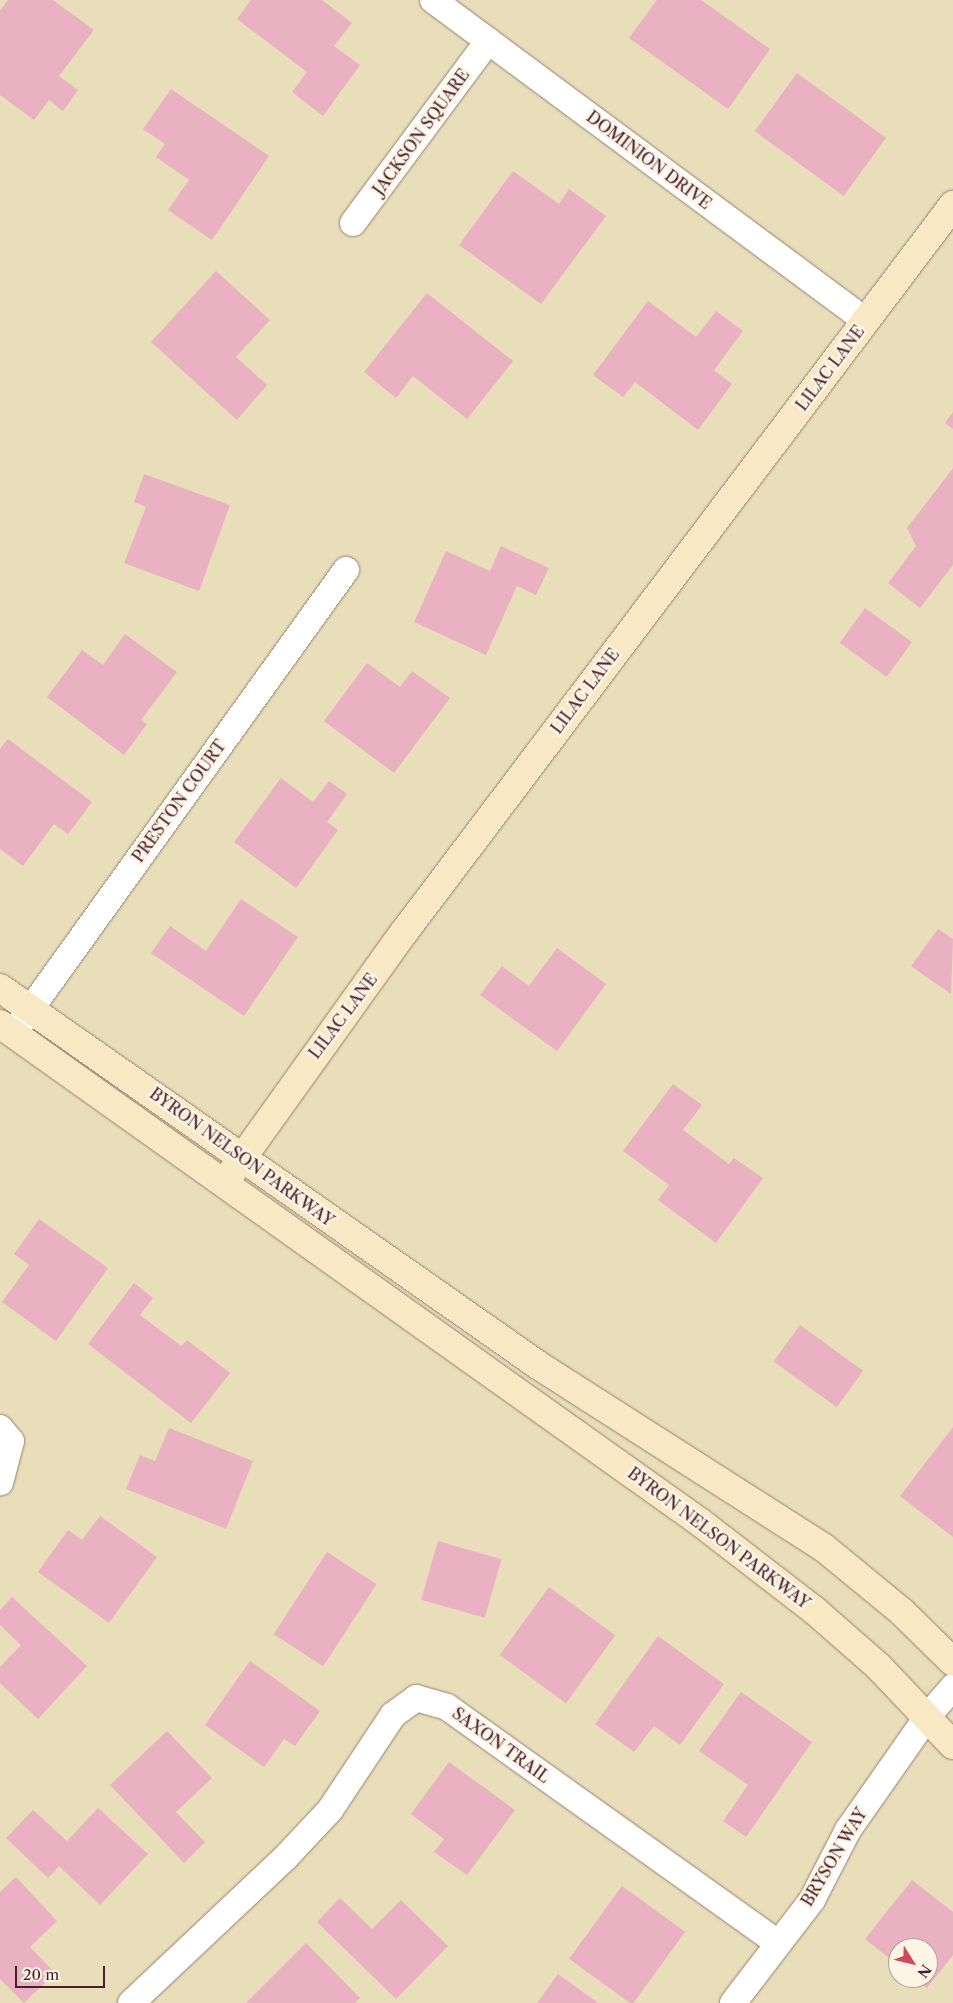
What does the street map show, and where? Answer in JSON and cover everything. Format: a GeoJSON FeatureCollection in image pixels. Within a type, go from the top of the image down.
{"type":"FeatureCollection","features":[{"type":"Feature","properties":{"kind":"street","name":"DOMINION DRIVE"},"geometry":{"type":"LineString","coordinates":[[433,0],[866,321]]}},
{"type":"Feature","properties":{"kind":"street","name":"JACKSON SQUARE"},"geometry":{"type":"LineString","coordinates":[[353,223],[488,41]]}},
{"type":"Feature","properties":{"kind":"street","name":"LILAC LANE"},"geometry":{"type":"LineString","coordinates":[[225,1182],[238,1157],[953,205]]}},
{"type":"Feature","properties":{"kind":"street","name":"PRESTON COURT"},"geometry":{"type":"LineString","coordinates":[[7,1028],[30,1005],[346,570]]}},
{"type":"Feature","properties":{"kind":"street","name":"BYRON NELSON PARKWAY"},"geometry":{"type":"LineString","coordinates":[[0,988],[30,1005],[238,1157],[484,1327],[823,1547],[902,1612],[953,1662]]}},
{"type":"Feature","properties":{"kind":"street","name":"BYRON NELSON PARKWAY"},"geometry":{"type":"LineString","coordinates":[[7,1028],[466,1352],[814,1610],[927,1717],[953,1745]]}},
{"type":"Feature","properties":{"kind":"street"},"geometry":{"type":"LineString","coordinates":[[466,1352],[484,1327]]}},
{"type":"Feature","properties":{"kind":"street"},"geometry":{"type":"LineString","coordinates":[[0,1483],[6,1434]]}},
{"type":"Feature","properties":{"kind":"street","name":"BRYSON WAY"},"geometry":{"type":"LineString","coordinates":[[733,2003],[776,1942],[812,1900],[848,1830],[927,1717],[953,1687]]}},
{"type":"Feature","properties":{"kind":"street","name":"SAXON TRAIL"},"geometry":{"type":"LineString","coordinates":[[130,2003],[285,1858],[330,1810],[392,1715],[416,1698],[447,1706],[776,1942]]}},
{"type":"Feature","properties":{"kind":"building"},"geometry":{"type":"Polygon","coordinates":[[[8,0],[53,0],[94,30],[59,76],[78,90],[63,111],[49,100],[34,120],[0,95],[0,11],[8,0]]]}},
{"type":"Feature","properties":{"kind":"building"},"geometry":{"type":"Polygon","coordinates":[[[251,0],[322,0],[352,23],[334,46],[360,65],[323,116],[292,92],[307,72],[237,19],[251,0]]]}},
{"type":"Feature","properties":{"kind":"building"},"geometry":{"type":"Polygon","coordinates":[[[657,0],[701,0],[770,49],[728,109],[629,38],[657,0]]]}},
{"type":"Feature","properties":{"kind":"building"},"geometry":{"type":"Polygon","coordinates":[[[797,73],[886,138],[844,196],[755,131],[797,73]]]}},
{"type":"Feature","properties":{"kind":"building"},"geometry":{"type":"Polygon","coordinates":[[[171,89],[269,156],[212,240],[168,210],[189,180],[156,157],[165,144],[143,129],[171,89]]]}},
{"type":"Feature","properties":{"kind":"building"},"geometry":{"type":"Polygon","coordinates":[[[513,171],[559,204],[569,189],[606,216],[541,304],[459,245],[513,171]]]}},
{"type":"Feature","properties":{"kind":"building"},"geometry":{"type":"Polygon","coordinates":[[[216,271],[270,320],[236,357],[267,385],[237,420],[151,342],[216,271]]]}},
{"type":"Feature","properties":{"kind":"building"},"geometry":{"type":"Polygon","coordinates":[[[427,293],[513,361],[467,419],[413,376],[396,398],[364,372],[427,293]]]}},
{"type":"Feature","properties":{"kind":"building"},"geometry":{"type":"Polygon","coordinates":[[[648,301],[696,337],[716,311],[743,331],[714,370],[732,384],[698,430],[635,382],[623,397],[593,375],[648,301]]]}},
{"type":"Feature","properties":{"kind":"building"},"geometry":{"type":"Polygon","coordinates":[[[953,412],[953,429],[945,423],[953,412]]]}},
{"type":"Feature","properties":{"kind":"building"},"geometry":{"type":"Polygon","coordinates":[[[953,468],[953,565],[920,608],[888,583],[916,546],[907,528],[953,468]]]}},
{"type":"Feature","properties":{"kind":"building"},"geometry":{"type":"Polygon","coordinates":[[[144,474],[230,505],[199,591],[124,563],[146,507],[134,502],[144,474]]]}},
{"type":"Feature","properties":{"kind":"building"},"geometry":{"type":"Polygon","coordinates":[[[501,546],[549,568],[536,595],[517,586],[486,655],[414,622],[446,551],[490,571],[501,546]]]}},
{"type":"Feature","properties":{"kind":"building"},"geometry":{"type":"Polygon","coordinates":[[[865,608],[912,642],[887,677],[840,643],[865,608]]]}},
{"type":"Feature","properties":{"kind":"building"},"geometry":{"type":"Polygon","coordinates":[[[125,634],[177,672],[141,720],[147,724],[124,755],[47,697],[82,650],[103,665],[125,634]]]}},
{"type":"Feature","properties":{"kind":"building"},"geometry":{"type":"Polygon","coordinates":[[[367,663],[400,687],[412,671],[450,698],[394,773],[324,721],[367,663]]]}},
{"type":"Feature","properties":{"kind":"building"},"geometry":{"type":"Polygon","coordinates":[[[8,739],[92,802],[68,834],[54,824],[23,866],[0,849],[0,749],[8,739]]]}},
{"type":"Feature","properties":{"kind":"building"},"geometry":{"type":"Polygon","coordinates":[[[281,778],[313,802],[329,781],[347,794],[327,822],[338,830],[296,888],[234,842],[281,778]]]}},
{"type":"Feature","properties":{"kind":"building"},"geometry":{"type":"Polygon","coordinates":[[[241,899],[298,937],[244,1016],[151,953],[170,926],[206,951],[241,899]]]}},
{"type":"Feature","properties":{"kind":"building"},"geometry":{"type":"Polygon","coordinates":[[[938,929],[953,939],[951,994],[911,966],[938,929]]]}},
{"type":"Feature","properties":{"kind":"building"},"geometry":{"type":"Polygon","coordinates":[[[557,948],[606,984],[557,1051],[480,995],[502,966],[529,986],[557,948]]]}},
{"type":"Feature","properties":{"kind":"building"},"geometry":{"type":"Polygon","coordinates":[[[673,1084],[702,1105],[683,1130],[729,1164],[734,1158],[763,1178],[716,1243],[658,1200],[669,1185],[623,1151],[673,1084]]]}},
{"type":"Feature","properties":{"kind":"building"},"geometry":{"type":"Polygon","coordinates":[[[39,1219],[108,1268],[56,1341],[2,1302],[29,1265],[14,1254],[39,1219]]]}},
{"type":"Feature","properties":{"kind":"building"},"geometry":{"type":"Polygon","coordinates":[[[134,1283],[153,1298],[140,1315],[181,1346],[187,1340],[230,1373],[191,1423],[88,1344],[134,1283]]]}},
{"type":"Feature","properties":{"kind":"building"},"geometry":{"type":"Polygon","coordinates":[[[800,1325],[863,1371],[837,1407],[774,1361],[800,1325]]]}},
{"type":"Feature","properties":{"kind":"building"},"geometry":{"type":"Polygon","coordinates":[[[953,1427],[953,1537],[900,1496],[953,1427]]]}},
{"type":"Feature","properties":{"kind":"building"},"geometry":{"type":"Polygon","coordinates":[[[169,1428],[253,1461],[226,1529],[126,1489],[140,1455],[155,1461],[169,1428]]]}},
{"type":"Feature","properties":{"kind":"building"},"geometry":{"type":"Polygon","coordinates":[[[100,1516],[157,1557],[109,1623],[38,1572],[68,1530],[82,1540],[100,1516]]]}},
{"type":"Feature","properties":{"kind":"building"},"geometry":{"type":"Polygon","coordinates":[[[438,1541],[501,1559],[485,1618],[421,1600],[438,1541]]]}},
{"type":"Feature","properties":{"kind":"building"},"geometry":{"type":"Polygon","coordinates":[[[327,1552],[376,1584],[323,1666],[274,1634],[327,1552]]]}},
{"type":"Feature","properties":{"kind":"building"},"geometry":{"type":"Polygon","coordinates":[[[549,1587],[615,1635],[566,1703],[500,1655],[549,1587]]]}},
{"type":"Feature","properties":{"kind":"building"},"geometry":{"type":"Polygon","coordinates":[[[12,1597],[87,1666],[38,1719],[0,1683],[0,1667],[21,1645],[0,1625],[0,1610],[12,1597]]]}},
{"type":"Feature","properties":{"kind":"building"},"geometry":{"type":"Polygon","coordinates":[[[658,1636],[724,1684],[680,1745],[654,1726],[634,1752],[595,1724],[658,1636]]]}},
{"type":"Feature","properties":{"kind":"building"},"geometry":{"type":"Polygon","coordinates":[[[250,1661],[320,1711],[295,1746],[284,1739],[264,1767],[205,1725],[250,1661]]]}},
{"type":"Feature","properties":{"kind":"building"},"geometry":{"type":"Polygon","coordinates":[[[741,1692],[812,1742],[746,1837],[723,1821],[748,1785],[699,1751],[741,1692]]]}},
{"type":"Feature","properties":{"kind":"building"},"geometry":{"type":"Polygon","coordinates":[[[167,1731],[212,1778],[176,1812],[205,1842],[184,1863],[110,1785],[167,1731]]]}},
{"type":"Feature","properties":{"kind":"building"},"geometry":{"type":"Polygon","coordinates":[[[449,1762],[515,1810],[467,1875],[434,1852],[444,1839],[411,1814],[449,1762]]]}},
{"type":"Feature","properties":{"kind":"building"},"geometry":{"type":"Polygon","coordinates":[[[98,1808],[148,1854],[100,1905],[59,1866],[48,1878],[6,1838],[33,1810],[67,1841],[98,1808]]]}},
{"type":"Feature","properties":{"kind":"building"},"geometry":{"type":"Polygon","coordinates":[[[16,1877],[57,1921],[30,1947],[55,1973],[24,2003],[0,1979],[0,1892],[16,1877]]]}},
{"type":"Feature","properties":{"kind":"building"},"geometry":{"type":"Polygon","coordinates":[[[912,1880],[953,1912],[953,1955],[938,1974],[938,1938],[888,1938],[888,1957],[865,1939],[912,1880]]]}},
{"type":"Feature","properties":{"kind":"building"},"geometry":{"type":"Polygon","coordinates":[[[622,1886],[685,1932],[633,2003],[630,2003],[569,1959],[622,1886]]]}},
{"type":"Feature","properties":{"kind":"building"},"geometry":{"type":"Polygon","coordinates":[[[340,1898],[372,1929],[401,1900],[448,1946],[396,1999],[317,1922],[340,1898]]]}},
{"type":"Feature","properties":{"kind":"building"},"geometry":{"type":"Polygon","coordinates":[[[306,1943],[360,1998],[355,2003],[246,2003],[306,1943]]]}},
{"type":"Feature","properties":{"kind":"building"},"geometry":{"type":"Polygon","coordinates":[[[558,1974],[598,2003],[537,2003],[558,1974]]]}}]}
